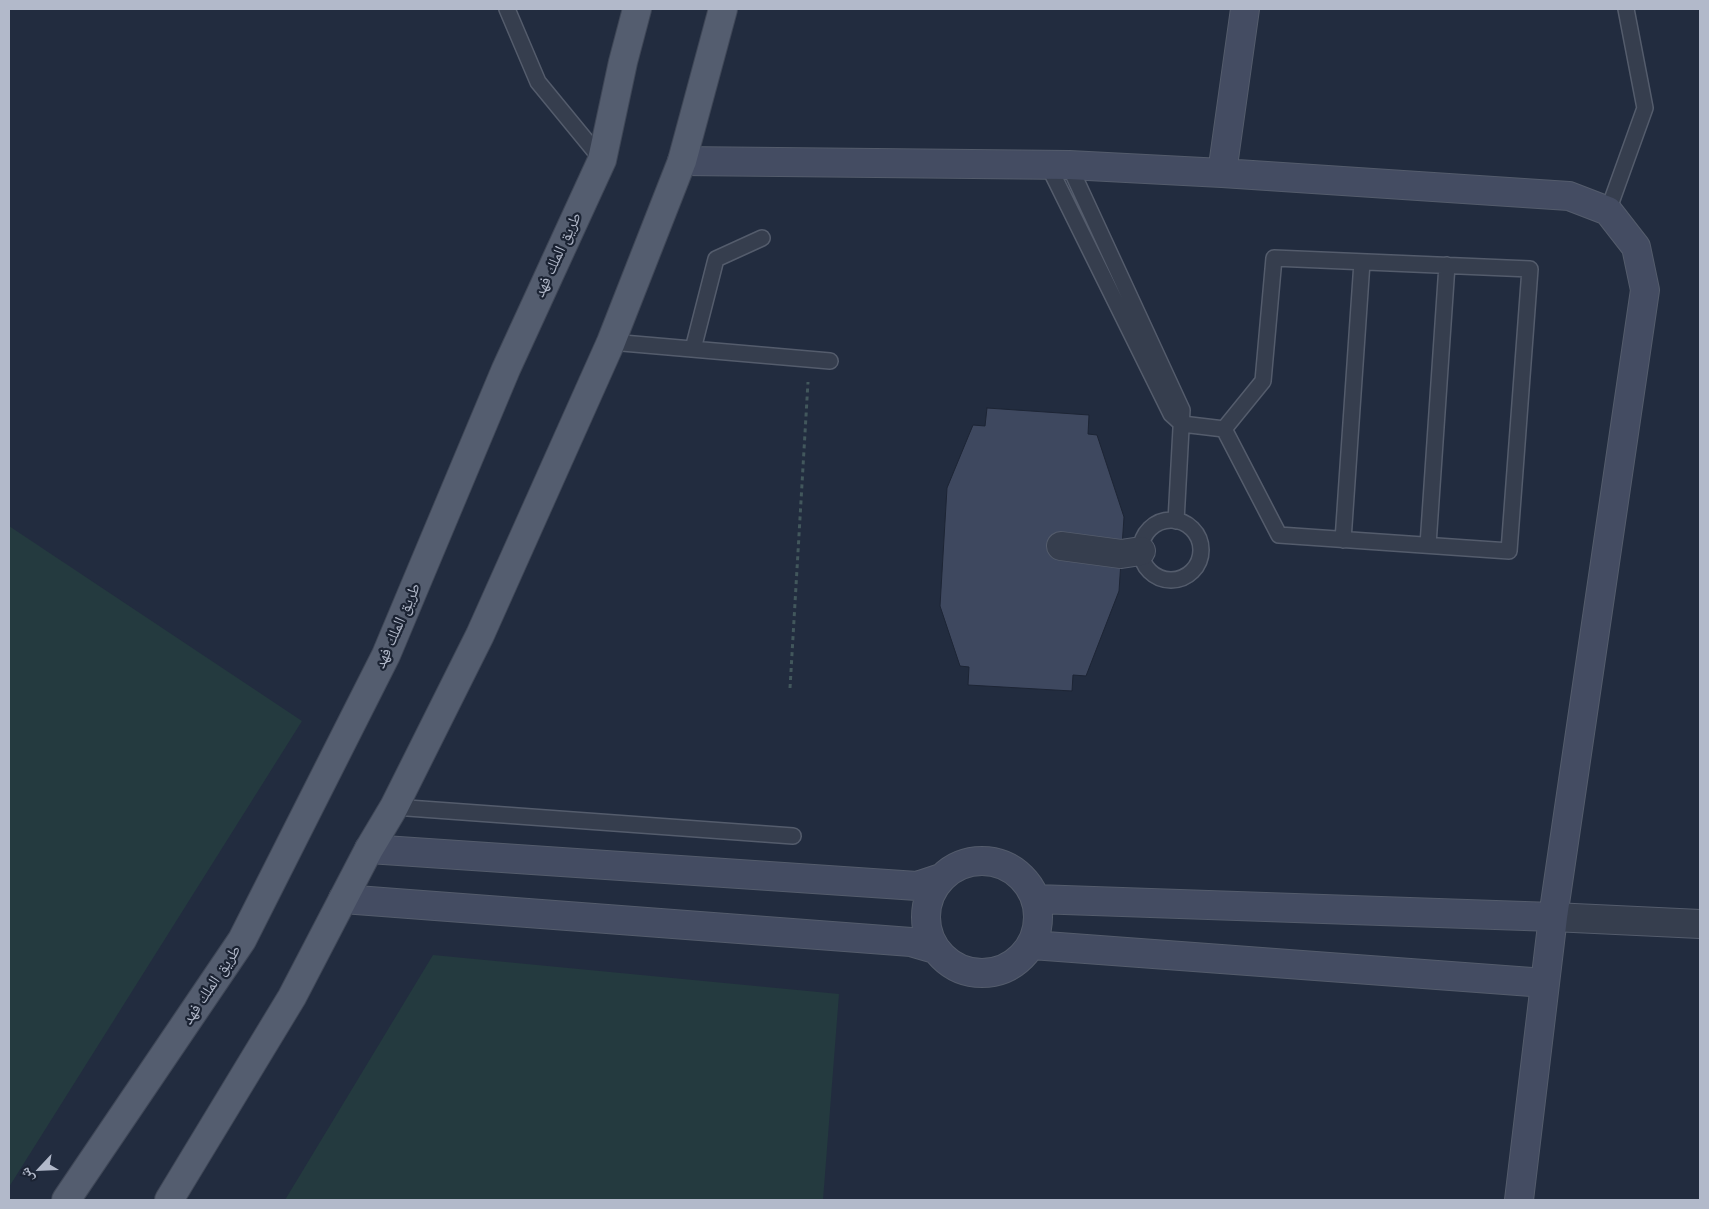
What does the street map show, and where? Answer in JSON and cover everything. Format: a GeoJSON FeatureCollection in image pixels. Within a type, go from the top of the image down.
{"type":"FeatureCollection","features":[{"type":"Feature","properties":{"kind":"main road","name":"طريق الملك فهد"},"geometry":{"type":"LineString","coordinates":[[66,1200],[242,940],[386,655],[506,369],[602,160],[623,62],[637,9]]}},
{"type":"Feature","properties":{"kind":"main road"},"geometry":{"type":"LineString","coordinates":[[170,1200],[292,998],[369,849],[394,807],[480,635],[611,342],[682,161],[723,9]]}},
{"type":"Feature","properties":{"kind":"street"},"geometry":{"type":"LineString","coordinates":[[1222,173],[1245,9]]}},
{"type":"Feature","properties":{"kind":"street"},"geometry":{"type":"LineString","coordinates":[[682,161],[1058,165],[1222,173],[1569,196],[1608,211],[1636,246],[1645,290],[1554,916],[1519,1200]]}},
{"type":"Feature","properties":{"kind":"street"},"geometry":{"type":"LineString","coordinates":[[1060,546],[1121,554],[1141,551]]}},
{"type":"Feature","properties":{"kind":"street"},"geometry":{"type":"LineString","coordinates":[[369,849],[917,886],[941,878],[957,866],[975,861],[994,862],[1012,869],[1027,882],[1036,899],[1039,914],[1038,930],[1032,945],[1020,960],[1004,970],[986,974],[966,972],[949,963],[935,949],[928,932],[926,913],[930,894],[941,878]]}},
{"type":"Feature","properties":{"kind":"street"},"geometry":{"type":"LineString","coordinates":[[343,899],[912,942],[935,949]]}},
{"type":"Feature","properties":{"kind":"street"},"geometry":{"type":"LineString","coordinates":[[1036,899],[1554,916],[1700,924]]}},
{"type":"Feature","properties":{"kind":"street"},"geometry":{"type":"LineString","coordinates":[[1032,945],[1545,982]]}},
{"type":"Feature","properties":{"kind":"lane"},"geometry":{"type":"LineString","coordinates":[[507,9],[538,82],[602,160]]}},
{"type":"Feature","properties":{"kind":"lane"},"geometry":{"type":"LineString","coordinates":[[1608,211],[1644,108],[1626,9]]}},
{"type":"Feature","properties":{"kind":"lane"},"geometry":{"type":"LineString","coordinates":[[1058,165],[1182,410],[1176,521]]}},
{"type":"Feature","properties":{"kind":"lane"},"geometry":{"type":"LineString","coordinates":[[1058,165],[1171,414],[1182,424],[1224,429]]}},
{"type":"Feature","properties":{"kind":"lane"},"geometry":{"type":"LineString","coordinates":[[692,349],[716,259],[762,238]]}},
{"type":"Feature","properties":{"kind":"lane"},"geometry":{"type":"LineString","coordinates":[[1274,258],[1530,269],[1509,550],[1279,535],[1224,429],[1263,381],[1274,258]]}},
{"type":"Feature","properties":{"kind":"lane"},"geometry":{"type":"LineString","coordinates":[[1343,540],[1362,262]]}},
{"type":"Feature","properties":{"kind":"lane"},"geometry":{"type":"LineString","coordinates":[[1428,545],[1447,265]]}},
{"type":"Feature","properties":{"kind":"lane"},"geometry":{"type":"LineString","coordinates":[[611,342],[830,361]]}},
{"type":"Feature","properties":{"kind":"lane"},"geometry":{"type":"LineString","coordinates":[[1166,521],[1176,521],[1193,529],[1201,546],[1201,555],[1193,572],[1176,580],[1167,580],[1157,577],[1149,570],[1143,561],[1141,551],[1143,540],[1156,525],[1166,521]]}},
{"type":"Feature","properties":{"kind":"lane"},"geometry":{"type":"LineString","coordinates":[[394,807],[793,836]]}},
{"type":"Feature","properties":{"kind":"path"},"geometry":{"type":"LineString","coordinates":[[790,688],[810,359]]}},
{"type":"Feature","properties":{"kind":"green space"},"geometry":{"type":"Polygon","coordinates":[[[9,526],[302,721],[9,1187],[9,526]]]}},
{"type":"Feature","properties":{"kind":"green space"},"geometry":{"type":"Polygon","coordinates":[[[433,955],[839,994],[823,1200],[285,1200],[433,955]]]}},
{"type":"Feature","properties":{"kind":"building"},"geometry":{"type":"Polygon","coordinates":[[[987,408],[1089,415],[1088,434],[1097,435],[1124,517],[1119,591],[1086,676],[1073,675],[1072,691],[968,685],[969,667],[960,666],[940,606],[947,488],[973,425],[985,426],[987,408]]]}}]}
